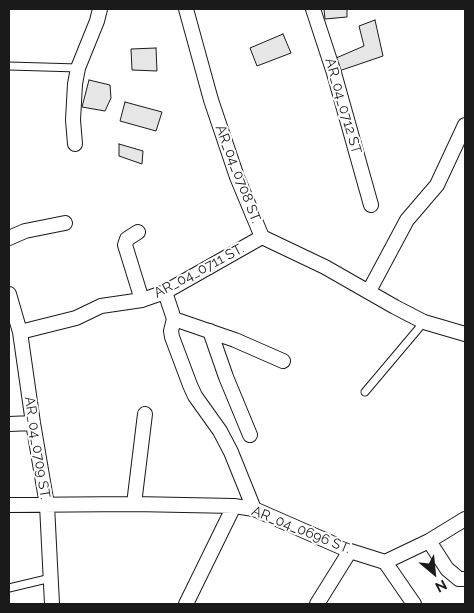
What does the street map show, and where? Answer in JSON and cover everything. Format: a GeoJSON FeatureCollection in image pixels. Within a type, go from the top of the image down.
{"type":"FeatureCollection","features":[{"type":"Feature","properties":{"kind":"street"},"geometry":{"type":"LineString","coordinates":[[75,144],[74,107],[78,68],[100,9]]}},
{"type":"Feature","properties":{"kind":"street","name":"AR_04_0708 ST."},"geometry":{"type":"LineString","coordinates":[[186,9],[211,100],[237,177],[262,237],[325,267],[424,322],[465,334]]}},
{"type":"Feature","properties":{"kind":"street","name":"AR_04_0712 ST"},"geometry":{"type":"LineString","coordinates":[[313,9],[334,73],[371,205]]}},
{"type":"Feature","properties":{"kind":"street"},"geometry":{"type":"LineString","coordinates":[[369,291],[407,220],[437,185],[465,125]]}},
{"type":"Feature","properties":{"kind":"street"},"geometry":{"type":"LineString","coordinates":[[9,238],[25,231],[64,223]]}},
{"type":"Feature","properties":{"kind":"street"},"geometry":{"type":"LineString","coordinates":[[138,232],[127,239],[125,245],[142,300]]}},
{"type":"Feature","properties":{"kind":"street","name":"AR_04_0711 ST."},"geometry":{"type":"LineString","coordinates":[[20,332],[76,318],[101,306],[142,300],[165,292],[262,237]]}},
{"type":"Feature","properties":{"kind":"street"},"geometry":{"type":"LineString","coordinates":[[165,292],[174,318],[171,331],[172,337],[190,384],[231,452],[254,509]]}},
{"type":"Feature","properties":{"kind":"street","name":"AR_04_0709 ST."},"geometry":{"type":"LineString","coordinates":[[9,294],[20,332],[47,505],[52,604]]}},
{"type":"Feature","properties":{"kind":"street"},"geometry":{"type":"LineString","coordinates":[[174,318],[255,348],[283,361]]}},
{"type":"Feature","properties":{"kind":"street"},"geometry":{"type":"LineString","coordinates":[[210,331],[226,377],[250,435]]}},
{"type":"Feature","properties":{"kind":"street"},"geometry":{"type":"LineString","coordinates":[[134,504],[145,414]]}},
{"type":"Feature","properties":{"kind":"street"},"geometry":{"type":"LineString","coordinates":[[9,424],[33,423]]}},
{"type":"Feature","properties":{"kind":"street","name":"AR_04_0696 ST."},"geometry":{"type":"LineString","coordinates":[[9,506],[134,504],[234,506],[254,509],[350,551],[385,562]]}},
{"type":"Feature","properties":{"kind":"street"},"geometry":{"type":"LineString","coordinates":[[186,604],[234,506]]}},
{"type":"Feature","properties":{"kind":"street"},"geometry":{"type":"LineString","coordinates":[[414,604],[385,562],[429,541],[465,519]]}},
{"type":"Feature","properties":{"kind":"street"},"geometry":{"type":"LineString","coordinates":[[429,541],[447,568],[459,579],[465,580]]}},
{"type":"Feature","properties":{"kind":"street"},"geometry":{"type":"LineString","coordinates":[[317,604],[350,551]]}},
{"type":"Feature","properties":{"kind":"lane"},"geometry":{"type":"LineString","coordinates":[[9,66],[78,68]]}},
{"type":"Feature","properties":{"kind":"lane"},"geometry":{"type":"LineString","coordinates":[[364,392],[424,322]]}},
{"type":"Feature","properties":{"kind":"lane"},"geometry":{"type":"LineString","coordinates":[[9,588],[51,578]]}},
{"type":"Feature","properties":{"kind":"building"},"geometry":{"type":"Polygon","coordinates":[[[324,9],[347,9],[347,17],[325,19],[324,9]]]}},
{"type":"Feature","properties":{"kind":"building"},"geometry":{"type":"Polygon","coordinates":[[[375,20],[383,56],[336,72],[336,58],[364,46],[359,26],[375,20]]]}},
{"type":"Feature","properties":{"kind":"building"},"geometry":{"type":"Polygon","coordinates":[[[283,34],[291,53],[257,66],[250,48],[283,34]]]}},
{"type":"Feature","properties":{"kind":"building"},"geometry":{"type":"Polygon","coordinates":[[[156,48],[157,71],[132,70],[131,49],[156,48]]]}},
{"type":"Feature","properties":{"kind":"building"},"geometry":{"type":"Polygon","coordinates":[[[89,80],[110,85],[111,98],[105,111],[82,107],[89,80]]]}},
{"type":"Feature","properties":{"kind":"building"},"geometry":{"type":"Polygon","coordinates":[[[125,102],[162,112],[156,131],[120,121],[125,102]]]}},
{"type":"Feature","properties":{"kind":"building"},"geometry":{"type":"Polygon","coordinates":[[[119,144],[143,151],[142,164],[119,156],[119,144]]]}}]}
